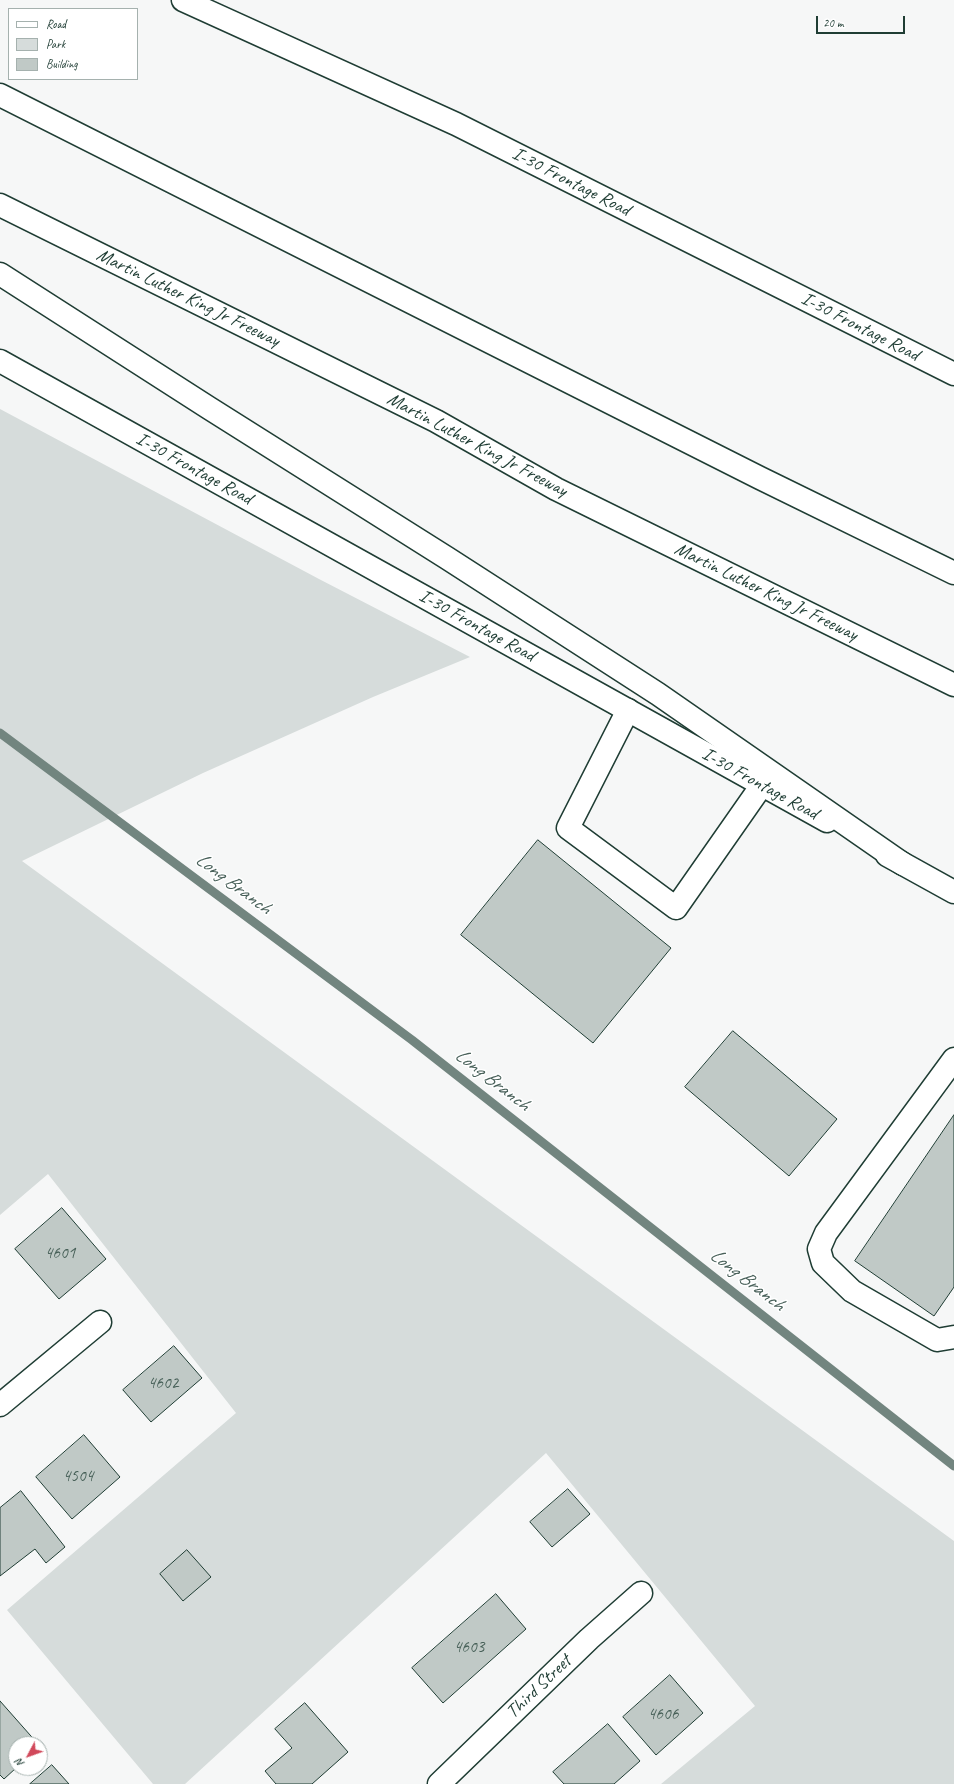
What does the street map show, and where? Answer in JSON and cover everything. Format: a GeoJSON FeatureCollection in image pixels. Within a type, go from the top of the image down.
{"type":"FeatureCollection","features":[{"type":"Feature","properties":{"kind":"main road","name":"I-30 Frontage Road"},"geometry":{"type":"LineString","coordinates":[[182,0],[456,124],[954,374]]}},
{"type":"Feature","properties":{"kind":"main road"},"geometry":{"type":"LineString","coordinates":[[0,95],[954,574]]}},
{"type":"Feature","properties":{"kind":"main road","name":"Martin Luther King Jr Freeway"},"geometry":{"type":"LineString","coordinates":[[0,205],[436,421],[556,489],[954,685]]}},
{"type":"Feature","properties":{"kind":"main road"},"geometry":{"type":"LineString","coordinates":[[0,274],[454,562],[658,694],[903,864]]}},
{"type":"Feature","properties":{"kind":"main road","name":"I-30 Frontage Road"},"geometry":{"type":"LineString","coordinates":[[0,361],[954,892]]}},
{"type":"Feature","properties":{"kind":"main road"},"geometry":{"type":"LineString","coordinates":[[628,710],[568,828],[676,908],[762,785]]}},
{"type":"Feature","properties":{"kind":"main road"},"geometry":{"type":"LineString","coordinates":[[954,1059],[826,1233],[819,1249],[824,1263],[852,1291],[937,1340],[954,1337]]}},
{"type":"Feature","properties":{"kind":"main road"},"geometry":{"type":"LineString","coordinates":[[0,1405],[100,1322]]}},
{"type":"Feature","properties":{"kind":"main road","name":"Third Street"},"geometry":{"type":"LineString","coordinates":[[439,1784],[589,1639],[641,1593]]}},
{"type":"Feature","properties":{"kind":"green space"},"geometry":{"type":"Polygon","coordinates":[[[0,409],[319,579],[470,657],[373,697],[203,773],[22,861],[954,1541],[954,1784],[661,1784],[755,1706],[546,1453],[185,1784],[153,1784],[7,1610],[236,1413],[48,1174],[0,1215],[0,409]]]}},
{"type":"Feature","properties":{"kind":"building"},"geometry":{"type":"Polygon","coordinates":[[[538,840],[671,948],[593,1043],[461,935],[538,840]]]}},
{"type":"Feature","properties":{"kind":"building"},"geometry":{"type":"Polygon","coordinates":[[[733,1031],[837,1119],[789,1176],[685,1087],[733,1031]]]}},
{"type":"Feature","properties":{"kind":"building"},"geometry":{"type":"Polygon","coordinates":[[[954,1115],[954,1287],[934,1316],[855,1261],[954,1115]]]}},
{"type":"Feature","properties":{"kind":"building"},"geometry":{"type":"Polygon","coordinates":[[[62,1208],[106,1259],[59,1299],[15,1249],[62,1208]]]}},
{"type":"Feature","properties":{"kind":"building"},"geometry":{"type":"Polygon","coordinates":[[[174,1346],[202,1378],[151,1422],[123,1390],[174,1346]]]}},
{"type":"Feature","properties":{"kind":"building"},"geometry":{"type":"Polygon","coordinates":[[[84,1435],[120,1477],[72,1519],[36,1477],[84,1435]]]}},
{"type":"Feature","properties":{"kind":"building"},"geometry":{"type":"Polygon","coordinates":[[[568,1489],[590,1514],[552,1547],[530,1522],[568,1489]]]}},
{"type":"Feature","properties":{"kind":"building"},"geometry":{"type":"Polygon","coordinates":[[[21,1491],[65,1547],[46,1563],[35,1549],[0,1576],[0,1508],[21,1491]]]}},
{"type":"Feature","properties":{"kind":"building"},"geometry":{"type":"Polygon","coordinates":[[[187,1550],[211,1577],[183,1601],[160,1574],[187,1550]]]}},
{"type":"Feature","properties":{"kind":"building"},"geometry":{"type":"Polygon","coordinates":[[[496,1594],[526,1629],[443,1703],[412,1668],[496,1594]]]}},
{"type":"Feature","properties":{"kind":"building"},"geometry":{"type":"Polygon","coordinates":[[[670,1675],[703,1713],[656,1755],[623,1717],[670,1675]]]}},
{"type":"Feature","properties":{"kind":"building"},"geometry":{"type":"Polygon","coordinates":[[[0,1701],[31,1736],[8,1736],[8,1775],[4,1779],[0,1775],[0,1701]]]}},
{"type":"Feature","properties":{"kind":"building"},"geometry":{"type":"Polygon","coordinates":[[[305,1703],[348,1752],[312,1784],[276,1784],[265,1771],[292,1748],[275,1729],[305,1703]]]}},
{"type":"Feature","properties":{"kind":"building"},"geometry":{"type":"Polygon","coordinates":[[[608,1724],[640,1761],[614,1784],[564,1784],[553,1772],[608,1724]]]}},
{"type":"Feature","properties":{"kind":"building"},"geometry":{"type":"Polygon","coordinates":[[[52,1765],[69,1784],[30,1784],[39,1776],[48,1776],[48,1768],[52,1765]]]}},
{"type":"Feature","properties":{"kind":"waterway","name":"Long Branch"},"geometry":{"type":"LineString","coordinates":[[0,733],[412,1040],[954,1466]]}}]}
